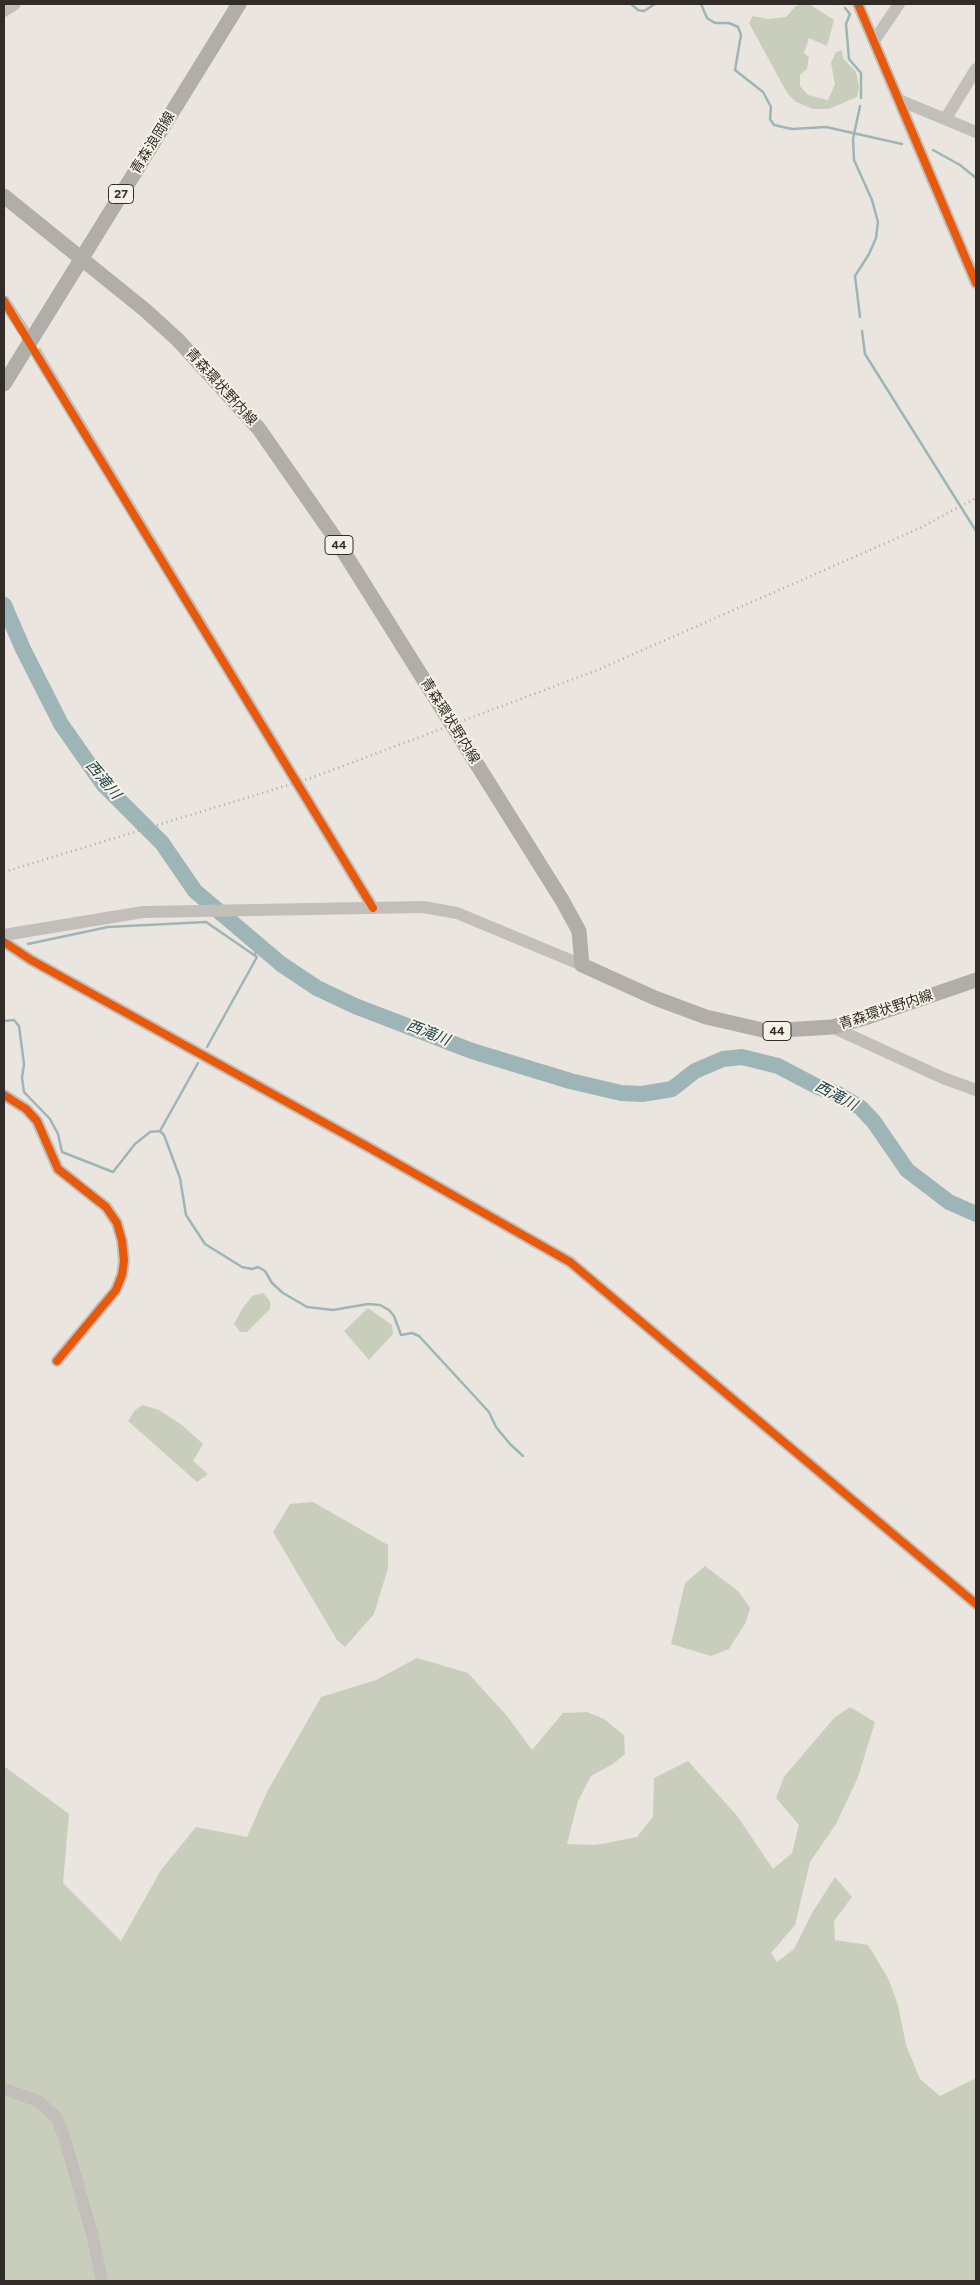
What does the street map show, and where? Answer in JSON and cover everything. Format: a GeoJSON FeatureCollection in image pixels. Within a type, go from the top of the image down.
{"type":"FeatureCollection","features":[{"type":"Feature","properties":{"kind":"main road","name":"青森浪岡線"},"geometry":{"type":"LineString","coordinates":[[4,384],[239,4]]}},
{"type":"Feature","properties":{"kind":"main road","name":"青森環状野内線"},"geometry":{"type":"LineString","coordinates":[[4,196],[82,257],[145,310],[208,372],[259,429],[309,498],[562,900],[578,932],[582,965],[655,998],[706,1018],[767,1031],[832,1027],[868,1017],[976,980]]}},
{"type":"Feature","properties":{"kind":"street"},"geometry":{"type":"LineString","coordinates":[[4,10],[15,4]]}},
{"type":"Feature","properties":{"kind":"street"},"geometry":{"type":"LineString","coordinates":[[858,4],[976,283]]}},
{"type":"Feature","properties":{"kind":"street"},"geometry":{"type":"LineString","coordinates":[[874,41],[899,4]]}},
{"type":"Feature","properties":{"kind":"street"},"geometry":{"type":"LineString","coordinates":[[946,118],[976,69]]}},
{"type":"Feature","properties":{"kind":"street"},"geometry":{"type":"LineString","coordinates":[[899,100],[976,132]]}},
{"type":"Feature","properties":{"kind":"street"},"geometry":{"type":"LineString","coordinates":[[4,301],[22,330]]}},
{"type":"Feature","properties":{"kind":"street"},"geometry":{"type":"LineString","coordinates":[[41,361],[373,908]]}},
{"type":"Feature","properties":{"kind":"street"},"geometry":{"type":"LineString","coordinates":[[4,935],[127,914],[231,910],[423,907],[456,913],[582,965]]}},
{"type":"Feature","properties":{"kind":"street"},"geometry":{"type":"LineString","coordinates":[[4,942],[31,960],[377,1152],[570,1262],[976,1604]]}},
{"type":"Feature","properties":{"kind":"street"},"geometry":{"type":"LineString","coordinates":[[832,1027],[943,1078],[976,1090]]}},
{"type":"Feature","properties":{"kind":"street"},"geometry":{"type":"LineString","coordinates":[[4,1095],[26,1109],[37,1121],[58,1169],[106,1207],[117,1222],[122,1241],[124,1260],[122,1275],[116,1290],[58,1361]]}},
{"type":"Feature","properties":{"kind":"street"},"geometry":{"type":"LineString","coordinates":[[4,2090],[38,2101],[56,2117],[64,2136],[92,2234],[102,2281]]}},
{"type":"Feature","properties":{"kind":"green space"},"geometry":{"type":"Polygon","coordinates":[[[809,4],[834,20],[827,46],[809,38],[804,53],[809,57],[807,69],[800,75],[800,86],[808,95],[828,100],[835,84],[831,63],[836,52],[842,50],[843,58],[856,72],[859,87],[857,97],[829,109],[813,109],[796,102],[787,93],[749,23],[753,16],[768,19],[786,17],[796,6],[809,4]]]}},
{"type":"Feature","properties":{"kind":"green space"},"geometry":{"type":"Polygon","coordinates":[[[263,1293],[270,1301],[270,1309],[247,1332],[240,1332],[234,1324],[242,1309],[252,1296],[263,1293]]]}},
{"type":"Feature","properties":{"kind":"green space"},"geometry":{"type":"Polygon","coordinates":[[[368,1308],[392,1325],[393,1334],[369,1360],[344,1331],[368,1308]]]}},
{"type":"Feature","properties":{"kind":"green space"},"geometry":{"type":"Polygon","coordinates":[[[143,1405],[159,1410],[182,1425],[203,1444],[193,1461],[208,1474],[197,1482],[128,1421],[135,1410],[143,1405]]]}},
{"type":"Feature","properties":{"kind":"green space"},"geometry":{"type":"Polygon","coordinates":[[[313,1502],[388,1545],[388,1568],[374,1614],[345,1647],[337,1640],[273,1532],[290,1504],[313,1502]]]}},
{"type":"Feature","properties":{"kind":"green space"},"geometry":{"type":"Polygon","coordinates":[[[705,1566],[738,1591],[750,1608],[746,1622],[729,1649],[711,1656],[671,1644],[685,1583],[705,1566]]]}},
{"type":"Feature","properties":{"kind":"green space"},"geometry":{"type":"Polygon","coordinates":[[[417,1658],[468,1673],[507,1716],[532,1750],[563,1713],[587,1712],[604,1719],[624,1735],[625,1754],[613,1764],[591,1776],[578,1801],[567,1844],[596,1845],[637,1837],[653,1817],[654,1778],[688,1761],[738,1817],[773,1869],[792,1853],[799,1825],[776,1798],[784,1777],[834,1718],[850,1707],[875,1722],[858,1777],[836,1824],[810,1862],[795,1925],[771,1953],[777,1962],[794,1949],[812,1913],[835,1877],[852,1897],[834,1921],[835,1940],[868,1945],[888,1978],[898,2005],[906,2045],[920,2079],[940,2096],[976,2078],[976,2281],[4,2281],[4,1766],[69,1814],[63,1883],[121,1941],[161,1870],[196,1827],[247,1837],[267,1792],[321,1697],[376,1680],[417,1658]]]}},
{"type":"Feature","properties":{"kind":"waterway"},"geometry":{"type":"LineString","coordinates":[[631,4],[638,10],[644,11],[655,4]]}},
{"type":"Feature","properties":{"kind":"waterway"},"geometry":{"type":"LineString","coordinates":[[701,4],[707,18],[715,23],[729,23],[738,27],[741,35],[735,70],[763,92],[771,107],[770,119],[774,125],[792,129],[826,127],[902,144]]}},
{"type":"Feature","properties":{"kind":"waterway"},"geometry":{"type":"LineString","coordinates":[[845,8],[850,14],[846,24],[849,59],[861,73],[861,98]]}},
{"type":"Feature","properties":{"kind":"waterway"},"geometry":{"type":"LineString","coordinates":[[860,106],[853,139],[854,160],[872,200],[878,222],[876,238],[869,254],[855,276],[860,317]]}},
{"type":"Feature","properties":{"kind":"waterway"},"geometry":{"type":"LineString","coordinates":[[933,150],[960,165],[976,178]]}},
{"type":"Feature","properties":{"kind":"waterway"},"geometry":{"type":"LineString","coordinates":[[862,331],[865,354],[976,531]]}},
{"type":"Feature","properties":{"kind":"waterway","name":"西滝川"},"geometry":{"type":"LineString","coordinates":[[4,605],[23,649],[61,724],[103,784],[162,843],[195,891],[281,964],[317,988],[355,1006],[472,1051],[570,1081],[621,1093],[642,1094],[672,1089],[695,1071],[723,1059],[742,1057],[778,1066],[818,1087],[838,1094],[861,1108],[874,1122],[907,1170],[949,1202],[976,1214]]}},
{"type":"Feature","properties":{"kind":"waterway"},"geometry":{"type":"LineString","coordinates":[[28,944],[108,927],[206,922],[254,955],[260,947]]}},
{"type":"Feature","properties":{"kind":"waterway"},"geometry":{"type":"LineString","coordinates":[[207,1047],[257,957],[254,955]]}},
{"type":"Feature","properties":{"kind":"waterway"},"geometry":{"type":"LineString","coordinates":[[4,1021],[14,1020],[19,1026],[24,1064],[22,1078],[24,1092],[50,1119],[58,1134],[62,1152],[113,1172],[135,1144],[150,1132],[160,1131],[164,1135],[180,1178],[186,1215],[205,1244],[242,1267],[252,1269],[258,1267],[265,1271],[272,1283],[283,1293],[307,1307],[333,1310],[368,1304],[380,1305],[389,1310],[394,1316],[401,1335],[412,1333],[419,1336],[489,1412],[496,1427],[523,1456]]}},
{"type":"Feature","properties":{"kind":"waterway"},"geometry":{"type":"LineString","coordinates":[[160,1131],[198,1063]]}},
{"type":"Feature","properties":{"kind":"tunnel"},"geometry":{"type":"LineString","coordinates":[[26,335],[41,361]]}},
{"type":"Feature","properties":{"kind":"railway"},"geometry":{"type":"LineString","coordinates":[[4,872],[311,778],[595,671],[920,528],[976,498]]}},
{"type":"Feature","properties":{"kind":"cycle path"},"geometry":{"type":"LineString","coordinates":[[858,4],[976,283]]}},
{"type":"Feature","properties":{"kind":"cycle path"},"geometry":{"type":"LineString","coordinates":[[4,301],[373,908]]}},
{"type":"Feature","properties":{"kind":"cycle path"},"geometry":{"type":"LineString","coordinates":[[4,942],[31,960],[368,1147],[570,1262],[976,1604]]}},
{"type":"Feature","properties":{"kind":"cycle path"},"geometry":{"type":"LineString","coordinates":[[4,1095],[26,1109],[37,1121],[58,1169],[106,1207],[117,1223],[122,1241],[124,1261],[122,1275],[116,1290],[57,1361]]}}]}
